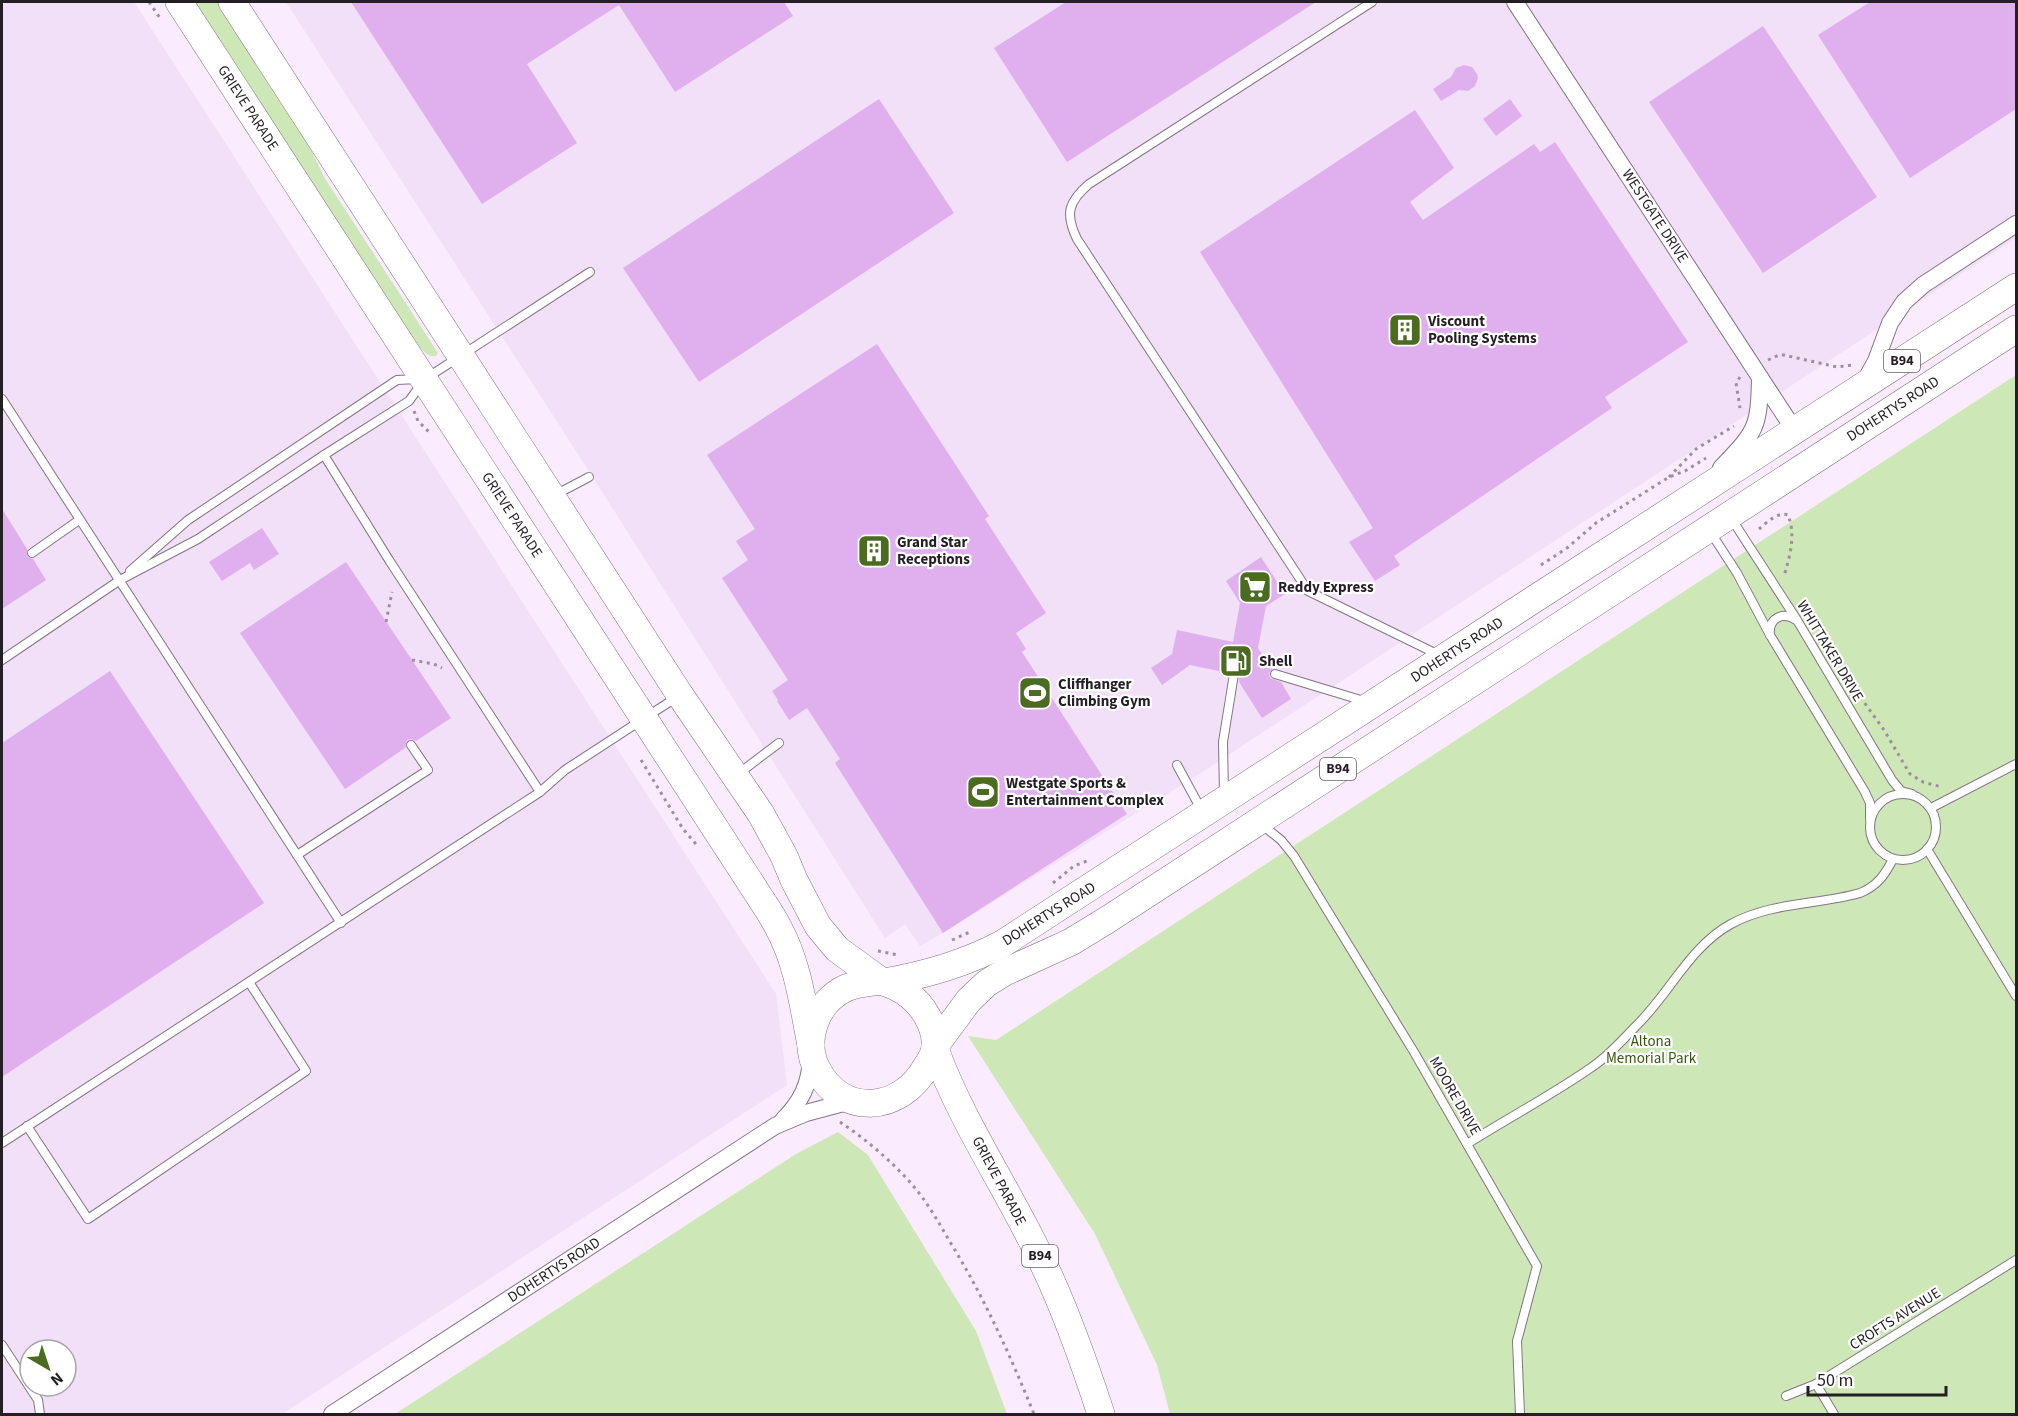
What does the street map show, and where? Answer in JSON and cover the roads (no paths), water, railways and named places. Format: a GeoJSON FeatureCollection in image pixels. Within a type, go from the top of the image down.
{"type":"FeatureCollection","features":[{"type":"Feature","properties":{"kind":"main road","name":"GRIEVE PARADE"},"geometry":{"type":"LineString","coordinates":[[179,2],[778,927],[797,977],[811,1048]]}},
{"type":"Feature","properties":{"kind":"main road"},"geometry":{"type":"LineString","coordinates":[[232,2],[680,695],[736,777],[772,834],[824,936],[844,955],[883,981],[908,993],[920,1005],[931,1023],[935,1048],[918,1081],[906,1092],[883,1102],[856,1102],[835,1091],[822,1078],[814,1063],[811,1048]]}},
{"type":"Feature","properties":{"kind":"main road","name":"DOHERTYS ROAD"},"geometry":{"type":"LineString","coordinates":[[883,981],[940,970],[1002,944],[2016,287]]}},
{"type":"Feature","properties":{"kind":"main road","name":"DOHERTYS ROAD"},"geometry":{"type":"LineString","coordinates":[[935,1048],[969,1000],[987,983],[1005,972],[1071,942],[1098,925],[2016,329]]}},
{"type":"Feature","properties":{"kind":"main road"},"geometry":{"type":"LineString","coordinates":[[1795,431],[1814,460]]}},
{"type":"Feature","properties":{"kind":"main road"},"geometry":{"type":"LineString","coordinates":[[1698,492],[1719,522]]}},
{"type":"Feature","properties":{"kind":"main road","name":"B94"},"geometry":{"type":"LineString","coordinates":[[811,1048],[812,1030],[817,1017],[833,997],[855,985],[883,981]]}},
{"type":"Feature","properties":{"kind":"main road","name":"GRIEVE PARADE"},"geometry":{"type":"LineString","coordinates":[[935,1048],[960,1107],[1042,1260],[1068,1318],[1101,1414]]}},
{"type":"Feature","properties":{"kind":"street","name":"WESTGATE DRIVE"},"geometry":{"type":"LineString","coordinates":[[1515,2],[1795,431]]}},
{"type":"Feature","properties":{"kind":"street"},"geometry":{"type":"LineString","coordinates":[[1861,387],[1873,369],[1894,315],[1914,292],[2016,224]]}},
{"type":"Feature","properties":{"kind":"street"},"geometry":{"type":"LineString","coordinates":[[1698,492],[1753,432],[1759,413],[1757,373]]}},
{"type":"Feature","properties":{"kind":"street","name":"DOHERTYS ROAD"},"geometry":{"type":"LineString","coordinates":[[332,1414],[775,1126],[791,1112],[805,1092],[809,1080],[811,1048]]}},
{"type":"Feature","properties":{"kind":"street","name":"DOHERTYS ROAD"},"geometry":{"type":"LineString","coordinates":[[775,1126],[806,1113],[856,1102]]}},
{"type":"Feature","properties":{"kind":"lane"},"geometry":{"type":"LineString","coordinates":[[1372,2],[1089,184],[1075,196],[1070,210],[1070,225],[1308,591],[1445,658]]}},
{"type":"Feature","properties":{"kind":"lane"},"geometry":{"type":"LineString","coordinates":[[2,660],[120,580],[198,539],[410,401],[425,379],[590,272]]}},
{"type":"Feature","properties":{"kind":"lane"},"geometry":{"type":"LineString","coordinates":[[120,580],[188,520],[398,380],[425,379]]}},
{"type":"Feature","properties":{"kind":"lane"},"geometry":{"type":"LineString","coordinates":[[2,399],[341,923]]}},
{"type":"Feature","properties":{"kind":"lane"},"geometry":{"type":"LineString","coordinates":[[324,455],[389,560],[540,792]]}},
{"type":"Feature","properties":{"kind":"lane"},"geometry":{"type":"LineString","coordinates":[[552,497],[589,477]]}},
{"type":"Feature","properties":{"kind":"lane"},"geometry":{"type":"LineString","coordinates":[[32,553],[80,520]]}},
{"type":"Feature","properties":{"kind":"lane"},"geometry":{"type":"LineString","coordinates":[[1719,522],[1733,566],[1770,635],[1870,803],[1869,832],[1874,845],[1893,859],[1910,860],[1927,849],[1936,830],[1931,808],[1912,794],[1899,794],[1886,798],[1876,807],[1870,819]]}},
{"type":"Feature","properties":{"kind":"lane","name":"WHITTAKER DRIVE"},"geometry":{"type":"LineString","coordinates":[[1719,522],[1797,620],[1892,780],[1901,791],[1912,794]]}},
{"type":"Feature","properties":{"kind":"lane"},"geometry":{"type":"LineString","coordinates":[[1770,635],[1770,625],[1776,618],[1786,615],[1797,620]]}},
{"type":"Feature","properties":{"kind":"lane"},"geometry":{"type":"LineString","coordinates":[[1214,808],[1234,674]]}},
{"type":"Feature","properties":{"kind":"lane"},"geometry":{"type":"LineString","coordinates":[[1275,674],[1374,703]]}},
{"type":"Feature","properties":{"kind":"lane"},"geometry":{"type":"LineString","coordinates":[[2,1143],[540,792],[566,770],[680,695]]}},
{"type":"Feature","properties":{"kind":"lane"},"geometry":{"type":"LineString","coordinates":[[736,777],[779,743]]}},
{"type":"Feature","properties":{"kind":"lane"},"geometry":{"type":"LineString","coordinates":[[297,855],[428,770],[411,745]]}},
{"type":"Feature","properties":{"kind":"lane"},"geometry":{"type":"LineString","coordinates":[[1931,808],[2016,764]]}},
{"type":"Feature","properties":{"kind":"lane"},"geometry":{"type":"LineString","coordinates":[[1177,765],[1214,808]]}},
{"type":"Feature","properties":{"kind":"lane","name":"MOORE DRIVE"},"geometry":{"type":"LineString","coordinates":[[1257,822],[1277,836],[1294,856],[1414,1052],[1537,1266],[1517,1341],[1520,1414]]}},
{"type":"Feature","properties":{"kind":"lane"},"geometry":{"type":"LineString","coordinates":[[1927,849],[2016,996]]}},
{"type":"Feature","properties":{"kind":"lane"},"geometry":{"type":"LineString","coordinates":[[1467,1144],[1593,1066],[1638,1025],[1684,967],[1725,927],[1769,910],[1860,893],[1882,878],[1893,859]]}},
{"type":"Feature","properties":{"kind":"lane"},"geometry":{"type":"LineString","coordinates":[[27,1126],[88,1219],[306,1071],[249,982]]}},
{"type":"Feature","properties":{"kind":"lane","name":"CROFTS AVENUE"},"geometry":{"type":"LineString","coordinates":[[1786,1396],[1816,1384],[2016,1260]]}},
{"type":"Feature","properties":{"kind":"lane"},"geometry":{"type":"LineString","coordinates":[[2,1345],[38,1400],[40,1414]]}},
{"type":"Feature","properties":{"kind":"lane"},"geometry":{"type":"LineString","coordinates":[[1816,1384],[1834,1414]]}},
{"type":"Feature","properties":{"kind":"place","name":"Viscount Pooling Systems"},"geometry":{"type":"Point","coordinates":[1405,330]}},
{"type":"Feature","properties":{"kind":"place","name":"Grand Star Receptions"},"geometry":{"type":"Point","coordinates":[874,551]}},
{"type":"Feature","properties":{"kind":"place","name":"Reddy Express"},"geometry":{"type":"Point","coordinates":[1255,587]}},
{"type":"Feature","properties":{"kind":"place","name":"Shell"},"geometry":{"type":"Point","coordinates":[1236,661]}},
{"type":"Feature","properties":{"kind":"place","name":"Cliffhanger Climbing Gym"},"geometry":{"type":"Point","coordinates":[1035,693]}},
{"type":"Feature","properties":{"kind":"place","name":"Westgate Sports & Entertainment Complex"},"geometry":{"type":"Point","coordinates":[983,792]}},
{"type":"Feature","properties":{"kind":"park label","name":"Altona Memorial Park"},"geometry":{"type":"Point","coordinates":[1651,1050]}}]}
